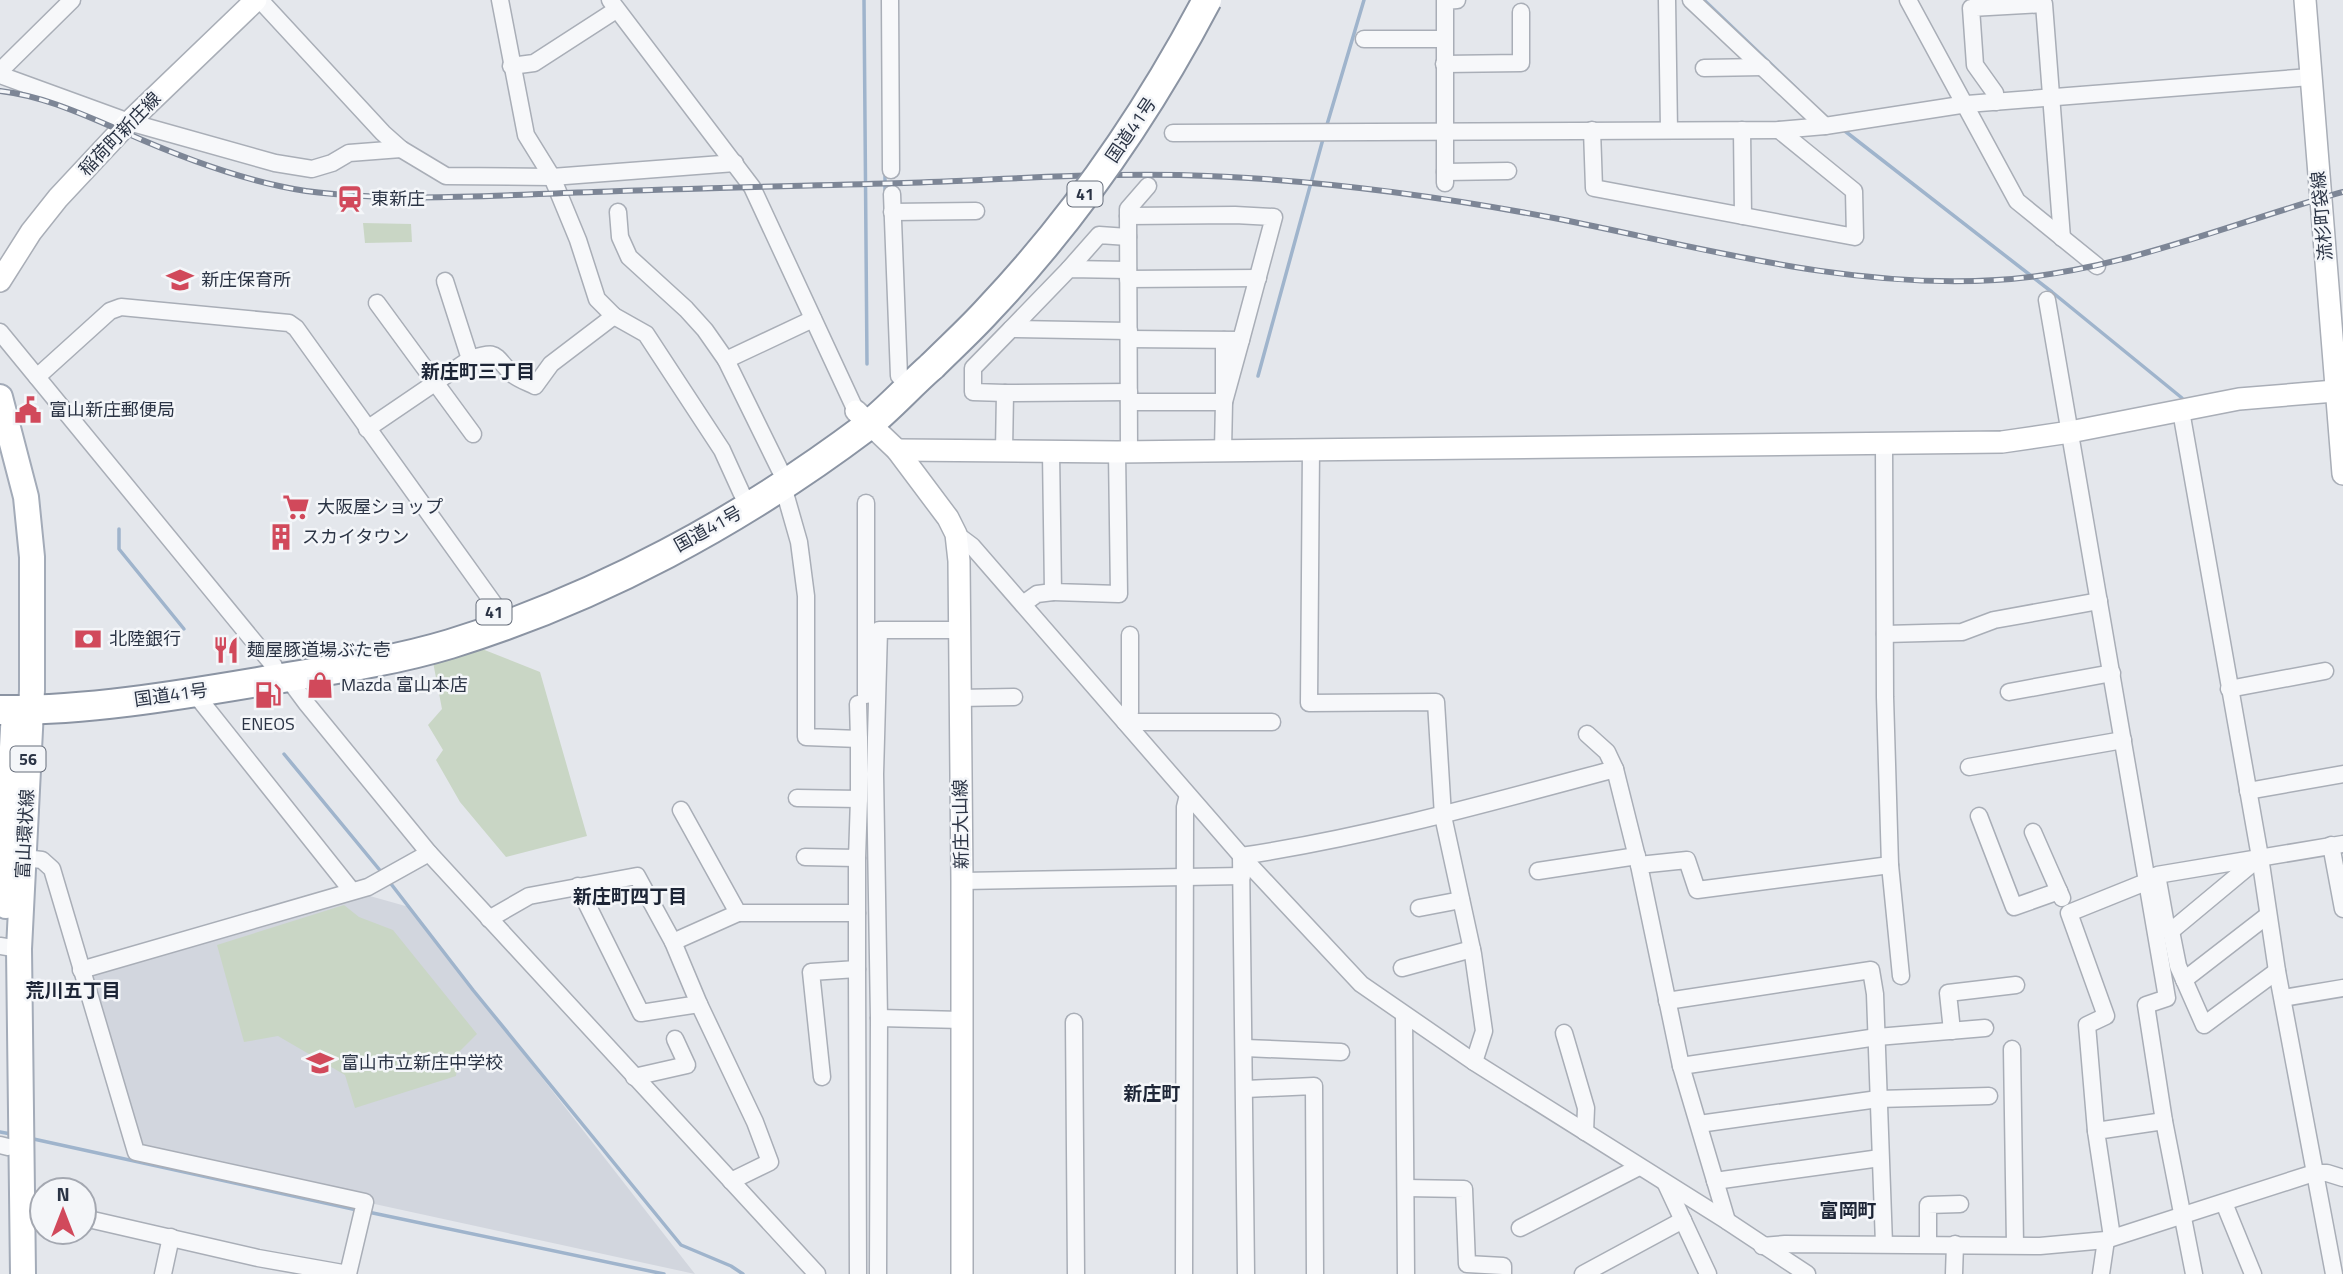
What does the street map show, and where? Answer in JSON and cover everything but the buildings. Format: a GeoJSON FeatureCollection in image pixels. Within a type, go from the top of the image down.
{"type":"FeatureCollection","features":[{"type":"Feature","properties":{"kind":"highway","name":"国道41号"},"geometry":{"type":"LineString","coordinates":[[862,418],[899,376],[927,361],[1039,234],[1096,159],[1143,90],[1193,0]]}},
{"type":"Feature","properties":{"kind":"highway","name":"国道41号"},"geometry":{"type":"LineString","coordinates":[[15,700],[190,687],[281,671],[444,629],[497,620],[605,584],[737,513],[782,478],[808,451],[862,418],[989,310],[1049,242],[1107,166],[1154,96],[1207,0]]}},
{"type":"Feature","properties":{"kind":"highway","name":"国道41号"},"geometry":{"type":"LineString","coordinates":[[497,620],[661,540],[742,494],[782,478]]}},
{"type":"Feature","properties":{"kind":"main road","name":"稲荷町新庄線"},"geometry":{"type":"LineString","coordinates":[[0,281],[31,232],[58,198],[129,122],[258,0]]}},
{"type":"Feature","properties":{"kind":"main road","name":"流杉町袋線"},"geometry":{"type":"LineString","coordinates":[[2305,0],[2343,474]]}},
{"type":"Feature","properties":{"kind":"main road"},"geometry":{"type":"LineString","coordinates":[[897,450],[1123,452],[2002,442],[2070,432],[2337,382]]}},
{"type":"Feature","properties":{"kind":"main road","name":"富山環状線"},"geometry":{"type":"LineString","coordinates":[[0,397],[26,497],[32,557],[15,700],[24,858],[8,948]]}},
{"type":"Feature","properties":{"kind":"main road","name":"新庄大山線"},"geometry":{"type":"LineString","coordinates":[[862,418],[897,450],[948,518],[956,534],[959,561],[962,881],[962,1274]]}},
{"type":"Feature","properties":{"kind":"main road","name":"富山環状線"},"geometry":{"type":"LineString","coordinates":[[0,452],[13,508],[19,561],[18,668],[6,856],[11,1138],[6,1274]]}},
{"type":"Feature","properties":{"kind":"main road","name":"富山環状線"},"geometry":{"type":"LineString","coordinates":[[11,1138],[28,1191]]}},
{"type":"Feature","properties":{"kind":"main road","name":"富山環状線"},"geometry":{"type":"LineString","coordinates":[[23,1274],[28,1240]]}},
{"type":"Feature","properties":{"kind":"street"},"geometry":{"type":"LineString","coordinates":[[72,0],[0,73],[129,122],[275,163],[312,169],[332,163],[349,153],[401,149]]}},
{"type":"Feature","properties":{"kind":"street"},"geometry":{"type":"LineString","coordinates":[[258,0],[383,134],[401,149],[446,176],[552,177],[734,163]]}},
{"type":"Feature","properties":{"kind":"street"},"geometry":{"type":"LineString","coordinates":[[500,0],[526,135],[552,177],[578,240],[597,299],[614,316],[646,334],[722,450],[742,494]]}},
{"type":"Feature","properties":{"kind":"street"},"geometry":{"type":"LineString","coordinates":[[890,0],[891,170]]}},
{"type":"Feature","properties":{"kind":"street"},"geometry":{"type":"LineString","coordinates":[[1457,0],[1444,1],[1445,177],[1507,171]]}},
{"type":"Feature","properties":{"kind":"street"},"geometry":{"type":"LineString","coordinates":[[1667,0],[1670,130]]}},
{"type":"Feature","properties":{"kind":"street"},"geometry":{"type":"LineString","coordinates":[[1691,0],[1825,126]]}},
{"type":"Feature","properties":{"kind":"street"},"geometry":{"type":"LineString","coordinates":[[1908,0],[1967,104],[2017,201],[2097,266]]}},
{"type":"Feature","properties":{"kind":"street"},"geometry":{"type":"LineString","coordinates":[[511,65],[534,63],[612,3],[756,194],[862,418]]}},
{"type":"Feature","properties":{"kind":"street"},"geometry":{"type":"LineString","coordinates":[[1996,102],[1995,93],[1975,65],[1971,8],[2044,4],[2062,238]]}},
{"type":"Feature","properties":{"kind":"street"},"geometry":{"type":"LineString","coordinates":[[1444,64],[1521,63],[1521,12]]}},
{"type":"Feature","properties":{"kind":"street"},"geometry":{"type":"LineString","coordinates":[[1364,39],[1444,39]]}},
{"type":"Feature","properties":{"kind":"street"},"geometry":{"type":"LineString","coordinates":[[1704,68],[1763,67]]}},
{"type":"Feature","properties":{"kind":"street"},"geometry":{"type":"LineString","coordinates":[[1173,133],[1779,130],[1825,126],[1967,104],[2310,77]]}},
{"type":"Feature","properties":{"kind":"street"},"geometry":{"type":"LineString","coordinates":[[1592,130],[1594,188],[1855,237],[1854,191],[1779,130]]}},
{"type":"Feature","properties":{"kind":"street"},"geometry":{"type":"LineString","coordinates":[[1742,130],[1743,216]]}},
{"type":"Feature","properties":{"kind":"street"},"geometry":{"type":"LineString","coordinates":[[1023,604],[1037,594],[1119,594],[1123,452],[1129,397],[1128,209],[1148,186]]}},
{"type":"Feature","properties":{"kind":"street"},"geometry":{"type":"LineString","coordinates":[[892,194],[899,376]]}},
{"type":"Feature","properties":{"kind":"street"},"geometry":{"type":"LineString","coordinates":[[892,212],[976,211]]}},
{"type":"Feature","properties":{"kind":"street"},"geometry":{"type":"LineString","coordinates":[[618,212],[620,237],[629,257],[687,309],[726,360],[782,478],[799,542],[806,596],[806,737],[859,739]]}},
{"type":"Feature","properties":{"kind":"street"},"geometry":{"type":"LineString","coordinates":[[1128,216],[1235,215],[1274,218],[1258,278],[1233,340],[1224,402],[1223,450]]}},
{"type":"Feature","properties":{"kind":"street"},"geometry":{"type":"LineString","coordinates":[[1128,237],[1099,235],[972,368],[972,392],[1224,402]]}},
{"type":"Feature","properties":{"kind":"street"},"geometry":{"type":"LineString","coordinates":[[1069,269],[1128,275],[1258,278]]}},
{"type":"Feature","properties":{"kind":"street"},"geometry":{"type":"LineString","coordinates":[[444,281],[470,359]]}},
{"type":"Feature","properties":{"kind":"street"},"geometry":{"type":"LineString","coordinates":[[2047,300],[2123,740],[2150,878],[2167,998],[2146,1005],[2164,1121],[2194,1274]]}},
{"type":"Feature","properties":{"kind":"street"},"geometry":{"type":"LineString","coordinates":[[377,303],[473,434]]}},
{"type":"Feature","properties":{"kind":"street"},"geometry":{"type":"LineString","coordinates":[[37,377],[110,312],[121,307],[289,323],[296,328],[448,540],[447,554],[497,620]]}},
{"type":"Feature","properties":{"kind":"street"},"geometry":{"type":"LineString","coordinates":[[367,429],[470,359],[489,353],[498,355],[512,374],[535,387],[551,364],[614,316]]}},
{"type":"Feature","properties":{"kind":"street"},"geometry":{"type":"LineString","coordinates":[[726,360],[814,319]]}},
{"type":"Feature","properties":{"kind":"street"},"geometry":{"type":"LineString","coordinates":[[1011,329],[1233,340]]}},
{"type":"Feature","properties":{"kind":"street"},"geometry":{"type":"LineString","coordinates":[[0,332],[429,853],[817,1274]]}},
{"type":"Feature","properties":{"kind":"street"},"geometry":{"type":"LineString","coordinates":[[1004,393],[1004,451]]}},
{"type":"Feature","properties":{"kind":"street"},"geometry":{"type":"LineString","coordinates":[[2181,411],[2260,858],[2277,971],[2334,1274]]}},
{"type":"Feature","properties":{"kind":"street"},"geometry":{"type":"LineString","coordinates":[[1884,445],[1890,865],[1900,976]]}},
{"type":"Feature","properties":{"kind":"street"},"geometry":{"type":"LineString","coordinates":[[1311,448],[1310,703],[1436,702],[1443,816],[1472,949],[1484,1031],[1474,1062]]}},
{"type":"Feature","properties":{"kind":"street"},"geometry":{"type":"LineString","coordinates":[[1051,452],[1053,593]]}},
{"type":"Feature","properties":{"kind":"street"},"geometry":{"type":"LineString","coordinates":[[858,1274],[857,858],[859,739],[866,617],[866,503]]}},
{"type":"Feature","properties":{"kind":"street"},"geometry":{"type":"LineString","coordinates":[[956,534],[972,546],[1241,856],[1362,984],[1474,1062],[1807,1274]]}},
{"type":"Feature","properties":{"kind":"street"},"geometry":{"type":"LineString","coordinates":[[1885,634],[1962,632],[1994,621],[2099,601]]}},
{"type":"Feature","properties":{"kind":"street"},"geometry":{"type":"LineString","coordinates":[[866,617],[879,630],[959,630]]}},
{"type":"Feature","properties":{"kind":"street"},"geometry":{"type":"LineString","coordinates":[[878,1274],[879,1018],[875,788],[879,630]]}},
{"type":"Feature","properties":{"kind":"street"},"geometry":{"type":"LineString","coordinates":[[1125,722],[1130,712],[1130,635]]}},
{"type":"Feature","properties":{"kind":"street"},"geometry":{"type":"LineString","coordinates":[[2229,689],[2325,671]]}},
{"type":"Feature","properties":{"kind":"street"},"geometry":{"type":"LineString","coordinates":[[2009,692],[2112,673]]}},
{"type":"Feature","properties":{"kind":"street"},"geometry":{"type":"LineString","coordinates":[[190,687],[352,891]]}},
{"type":"Feature","properties":{"kind":"street"},"geometry":{"type":"LineString","coordinates":[[959,698],[1014,697]]}},
{"type":"Feature","properties":{"kind":"street"},"geometry":{"type":"LineString","coordinates":[[1125,722],[1272,722]]}},
{"type":"Feature","properties":{"kind":"street"},"geometry":{"type":"LineString","coordinates":[[1587,734],[1607,752],[1615,769],[1638,860],[1681,1066],[1727,1221]]}},
{"type":"Feature","properties":{"kind":"street"},"geometry":{"type":"LineString","coordinates":[[1969,767],[2123,740]]}},
{"type":"Feature","properties":{"kind":"street"},"geometry":{"type":"LineString","coordinates":[[1241,856],[1312,845],[1443,816],[1615,769]]}},
{"type":"Feature","properties":{"kind":"street"},"geometry":{"type":"LineString","coordinates":[[2248,791],[2343,774]]}},
{"type":"Feature","properties":{"kind":"street"},"geometry":{"type":"LineString","coordinates":[[1184,1274],[1184,877],[1185,807],[1188,795]]}},
{"type":"Feature","properties":{"kind":"street"},"geometry":{"type":"LineString","coordinates":[[797,799],[859,799]]}},
{"type":"Feature","properties":{"kind":"street"},"geometry":{"type":"LineString","coordinates":[[681,810],[738,913]]}},
{"type":"Feature","properties":{"kind":"street"},"geometry":{"type":"LineString","coordinates":[[1979,816],[2014,907],[2059,891]]}},
{"type":"Feature","properties":{"kind":"street"},"geometry":{"type":"LineString","coordinates":[[2034,832],[2106,1016],[2087,1025],[2109,1238],[2101,1274]]}},
{"type":"Feature","properties":{"kind":"street"},"geometry":{"type":"LineString","coordinates":[[2068,914],[2150,878],[2337,844],[2343,909]]}},
{"type":"Feature","properties":{"kind":"street"},"geometry":{"type":"LineString","coordinates":[[81,970],[369,887],[429,853]]}},
{"type":"Feature","properties":{"kind":"street"},"geometry":{"type":"LineString","coordinates":[[1241,856],[1246,1089],[1246,1274]]}},
{"type":"Feature","properties":{"kind":"street"},"geometry":{"type":"LineString","coordinates":[[805,857],[857,858]]}},
{"type":"Feature","properties":{"kind":"street"},"geometry":{"type":"LineString","coordinates":[[24,858],[42,860],[52,869],[136,1152],[365,1202],[348,1274],[258,1258],[98,1221]]}},
{"type":"Feature","properties":{"kind":"street"},"geometry":{"type":"LineString","coordinates":[[2171,931],[2260,858]]}},
{"type":"Feature","properties":{"kind":"street"},"geometry":{"type":"LineString","coordinates":[[1538,871],[1638,860],[1687,860],[1697,890],[1890,865]]}},
{"type":"Feature","properties":{"kind":"street"},"geometry":{"type":"LineString","coordinates":[[489,919],[528,896],[637,876],[673,942],[755,1122],[770,1162],[731,1181]]}},
{"type":"Feature","properties":{"kind":"street"},"geometry":{"type":"LineString","coordinates":[[962,881],[1242,876]]}},
{"type":"Feature","properties":{"kind":"street"},"geometry":{"type":"LineString","coordinates":[[2150,878],[2166,925],[2171,931],[2178,966],[2204,1026],[2277,971]]}},
{"type":"Feature","properties":{"kind":"street"},"geometry":{"type":"LineString","coordinates":[[578,886],[641,1013],[699,1004]]}},
{"type":"Feature","properties":{"kind":"street"},"geometry":{"type":"LineString","coordinates":[[1419,908],[1461,900]]}},
{"type":"Feature","properties":{"kind":"street"},"geometry":{"type":"LineString","coordinates":[[673,942],[738,913],[857,913]]}},
{"type":"Feature","properties":{"kind":"street"},"geometry":{"type":"LineString","coordinates":[[2184,980],[2268,915]]}},
{"type":"Feature","properties":{"kind":"street"},"geometry":{"type":"LineString","coordinates":[[1402,968],[1472,949]]}},
{"type":"Feature","properties":{"kind":"street"},"geometry":{"type":"LineString","coordinates":[[822,1077],[811,972],[857,969]]}},
{"type":"Feature","properties":{"kind":"street"},"geometry":{"type":"LineString","coordinates":[[1667,1001],[1871,970],[1877,1037],[1884,1244]]}},
{"type":"Feature","properties":{"kind":"street"},"geometry":{"type":"LineString","coordinates":[[1951,1031],[1948,993],[2015,985]]}},
{"type":"Feature","properties":{"kind":"street"},"geometry":{"type":"LineString","coordinates":[[2283,998],[2343,988]]}},
{"type":"Feature","properties":{"kind":"street"},"geometry":{"type":"LineString","coordinates":[[1404,1015],[1406,1274]]}},
{"type":"Feature","properties":{"kind":"street"},"geometry":{"type":"LineString","coordinates":[[879,1018],[962,1020]]}},
{"type":"Feature","properties":{"kind":"street"},"geometry":{"type":"LineString","coordinates":[[1074,1023],[1076,1274]]}},
{"type":"Feature","properties":{"kind":"street"},"geometry":{"type":"LineString","coordinates":[[1681,1066],[1877,1037],[1985,1028]]}},
{"type":"Feature","properties":{"kind":"street"},"geometry":{"type":"LineString","coordinates":[[1564,1033],[1586,1108],[1586,1132]]}},
{"type":"Feature","properties":{"kind":"street"},"geometry":{"type":"LineString","coordinates":[[634,1077],[687,1065],[675,1039]]}},
{"type":"Feature","properties":{"kind":"street"},"geometry":{"type":"LineString","coordinates":[[1245,1048],[1341,1052]]}},
{"type":"Feature","properties":{"kind":"street"},"geometry":{"type":"LineString","coordinates":[[2012,1049],[2015,1245]]}},
{"type":"Feature","properties":{"kind":"street"},"geometry":{"type":"LineString","coordinates":[[1246,1089],[1314,1086],[1315,1274]]}},
{"type":"Feature","properties":{"kind":"street"},"geometry":{"type":"LineString","coordinates":[[1699,1124],[1878,1099],[1989,1096]]}},
{"type":"Feature","properties":{"kind":"street"},"geometry":{"type":"LineString","coordinates":[[2096,1131],[2164,1121]]}},
{"type":"Feature","properties":{"kind":"street"},"geometry":{"type":"LineString","coordinates":[[1715,1181],[1880,1158]]}},
{"type":"Feature","properties":{"kind":"street"},"geometry":{"type":"LineString","coordinates":[[1520,1228],[1639,1167]]}},
{"type":"Feature","properties":{"kind":"street"},"geometry":{"type":"LineString","coordinates":[[1762,1246],[2040,1245],[2109,1238],[2314,1173],[2327,1173],[2343,1178]]}},
{"type":"Feature","properties":{"kind":"street"},"geometry":{"type":"LineString","coordinates":[[1666,1184],[1708,1274]]}},
{"type":"Feature","properties":{"kind":"street"},"geometry":{"type":"LineString","coordinates":[[1406,1188],[1464,1189],[1467,1264],[1503,1266],[1503,1274]]}},
{"type":"Feature","properties":{"kind":"street"},"geometry":{"type":"LineString","coordinates":[[2224,1203],[2253,1274]]}},
{"type":"Feature","properties":{"kind":"street"},"geometry":{"type":"LineString","coordinates":[[1928,1244],[1928,1205],[1960,1204]]}},
{"type":"Feature","properties":{"kind":"street"},"geometry":{"type":"LineString","coordinates":[[1583,1274],[1683,1220]]}},
{"type":"Feature","properties":{"kind":"street"},"geometry":{"type":"LineString","coordinates":[[163,1274],[171,1237]]}},
{"type":"Feature","properties":{"kind":"street"},"geometry":{"type":"LineString","coordinates":[[1954,1274],[1955,1244]]}},
{"type":"Feature","properties":{"kind":"shaded area","name":"富山市立新庄中学校"},"geometry":{"type":"Polygon","coordinates":[[[352,891],[409,907],[695,1274],[136,1152],[85,973],[352,891]]]}},
{"type":"Feature","properties":{"kind":"green space"},"geometry":{"type":"Polygon","coordinates":[[[363,223],[411,224],[412,242],[365,243],[363,223]]]}},
{"type":"Feature","properties":{"kind":"green space"},"geometry":{"type":"Polygon","coordinates":[[[477,647],[540,672],[587,836],[506,857],[460,802],[436,760],[443,750],[428,725],[442,709],[433,662],[477,647]]]}},
{"type":"Feature","properties":{"kind":"green space"},"geometry":{"type":"Polygon","coordinates":[[[344,905],[359,917],[393,930],[477,1034],[459,1052],[456,1076],[355,1108],[345,1075],[278,1036],[244,1042],[217,945],[344,905]]]}},
{"type":"Feature","properties":{"kind":"waterway"},"geometry":{"type":"LineString","coordinates":[[864,0],[867,364]]}},
{"type":"Feature","properties":{"kind":"waterway"},"geometry":{"type":"LineString","coordinates":[[1326,128],[1364,0]]}},
{"type":"Feature","properties":{"kind":"waterway"},"geometry":{"type":"LineString","coordinates":[[1704,0],[1798,90]]}},
{"type":"Feature","properties":{"kind":"waterway"},"geometry":{"type":"LineString","coordinates":[[1841,128],[2052,292],[2182,398]]}},
{"type":"Feature","properties":{"kind":"waterway"},"geometry":{"type":"LineString","coordinates":[[1258,376],[1323,139]]}},
{"type":"Feature","properties":{"kind":"waterway"},"geometry":{"type":"LineString","coordinates":[[885,171],[885,191]]}},
{"type":"Feature","properties":{"kind":"waterway"},"geometry":{"type":"LineString","coordinates":[[119,529],[119,549],[184,629]]}},
{"type":"Feature","properties":{"kind":"waterway"},"geometry":{"type":"LineString","coordinates":[[284,754],[383,874]]}},
{"type":"Feature","properties":{"kind":"waterway"},"geometry":{"type":"LineString","coordinates":[[388,880],[473,990],[681,1245],[731,1266],[743,1274]]}},
{"type":"Feature","properties":{"kind":"waterway"},"geometry":{"type":"LineString","coordinates":[[0,1132],[11,1134]]}},
{"type":"Feature","properties":{"kind":"waterway"},"geometry":{"type":"LineString","coordinates":[[29,1138],[357,1210]]}},
{"type":"Feature","properties":{"kind":"waterway"},"geometry":{"type":"LineString","coordinates":[[368,1212],[664,1274]]}},
{"type":"Feature","properties":{"kind":"railway"},"geometry":{"type":"LineString","coordinates":[[0,91],[64,107],[214,168],[283,187],[341,195],[449,197],[1076,176],[1227,177],[1418,195],[1559,219],[1776,264],[1885,278],[1940,281],[2041,276],[2085,268],[2129,258],[2343,192]]}},
{"type":"Feature","properties":{"kind":"place","name":"東新庄"},"geometry":{"type":"Point","coordinates":[350,199]}},
{"type":"Feature","properties":{"kind":"place","name":"新庄保育所"},"geometry":{"type":"Point","coordinates":[180,280]}},
{"type":"Feature","properties":{"kind":"place","name":"富山新庄郵便局"},"geometry":{"type":"Point","coordinates":[28,410]}},
{"type":"Feature","properties":{"kind":"place","name":"大阪屋ショップ"},"geometry":{"type":"Point","coordinates":[296,507]}},
{"type":"Feature","properties":{"kind":"place","name":"スカイタウン"},"geometry":{"type":"Point","coordinates":[281,537]}},
{"type":"Feature","properties":{"kind":"place","name":"北陸銀行"},"geometry":{"type":"Point","coordinates":[88,639]}},
{"type":"Feature","properties":{"kind":"place","name":"麺屋豚道場ぶた壱"},"geometry":{"type":"Point","coordinates":[226,650]}},
{"type":"Feature","properties":{"kind":"place","name":"Mazda 富山本店"},"geometry":{"type":"Point","coordinates":[320,685]}},
{"type":"Feature","properties":{"kind":"place","name":"ENEOS"},"geometry":{"type":"Point","coordinates":[268,695]}},
{"type":"Feature","properties":{"kind":"place","name":"富山市立新庄中学校"},"geometry":{"type":"Point","coordinates":[320,1063]}},
{"type":"Feature","properties":{"kind":"district","name":"新庄町三丁目"},"geometry":{"type":"Point","coordinates":[478,371]}},
{"type":"Feature","properties":{"kind":"district","name":"新庄町四丁目"},"geometry":{"type":"Point","coordinates":[630,896]}},
{"type":"Feature","properties":{"kind":"district","name":"荒川五丁目"},"geometry":{"type":"Point","coordinates":[73,990]}},
{"type":"Feature","properties":{"kind":"district","name":"新庄町"},"geometry":{"type":"Point","coordinates":[1152,1093]}},
{"type":"Feature","properties":{"kind":"district","name":"富岡町"},"geometry":{"type":"Point","coordinates":[1848,1210]}}]}
